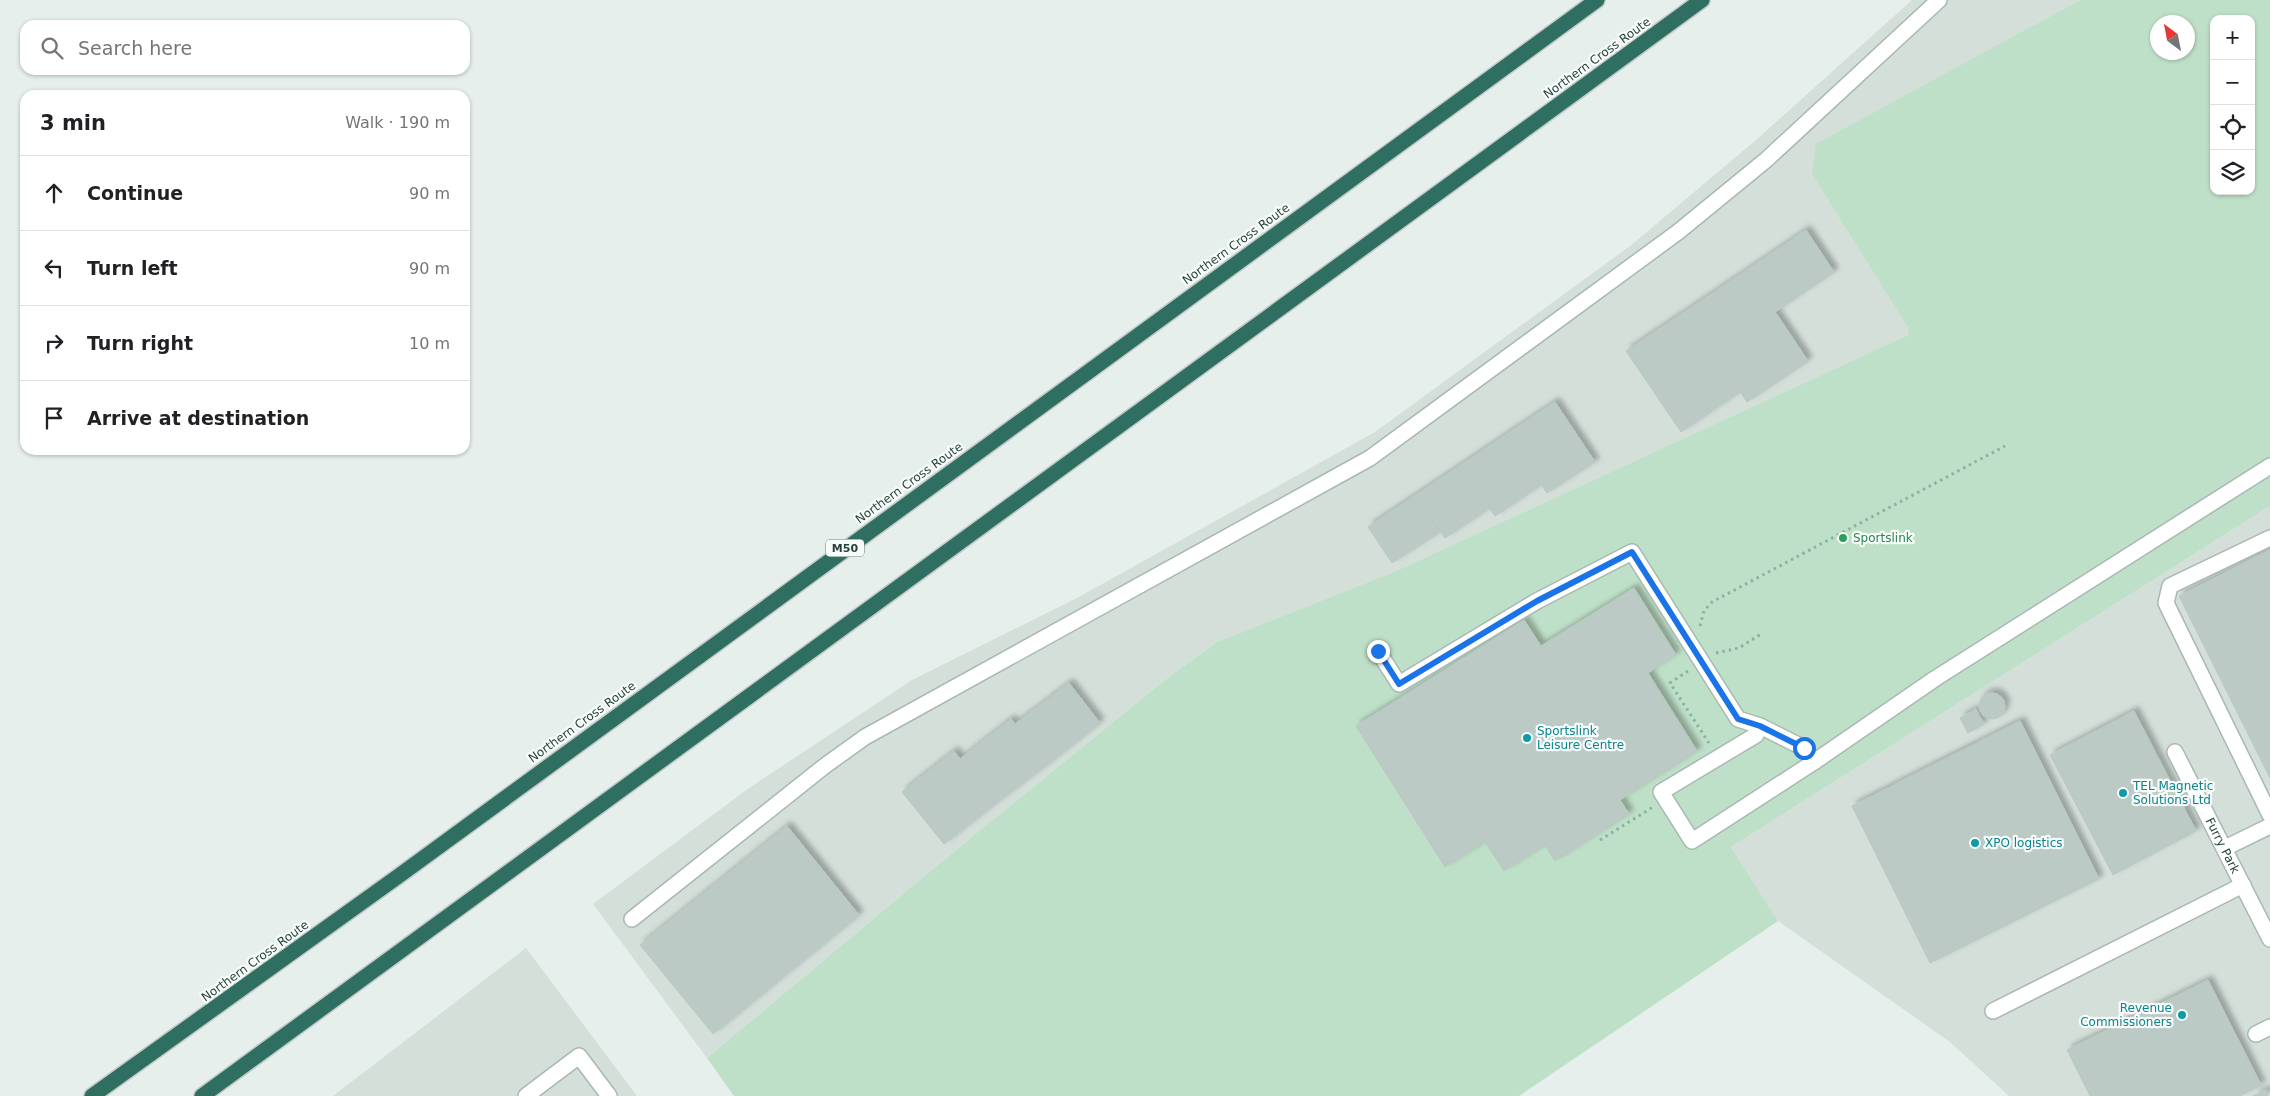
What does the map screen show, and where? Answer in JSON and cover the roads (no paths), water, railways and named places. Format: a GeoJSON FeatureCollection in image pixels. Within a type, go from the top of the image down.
{"type":"FeatureCollection","features":[{"type":"Feature","properties":{"kind":"highway","name":"Northern Cross Route"},"geometry":{"type":"LineString","coordinates":[[92,1096],[408,869],[1597,0]]}},
{"type":"Feature","properties":{"kind":"highway","name":"Northern Cross Route"},"geometry":{"type":"LineString","coordinates":[[202,1096],[1702,0]]}},
{"type":"Feature","properties":{"kind":"lane"},"geometry":{"type":"LineString","coordinates":[[632,919],[826,765],[865,738],[1370,458],[1678,232],[1766,160],[1940,0]]}},
{"type":"Feature","properties":{"kind":"lane"},"geometry":{"type":"LineString","coordinates":[[1760,726],[1756,735],[1661,792],[1692,840],[1814,762],[1936,678],[2270,466]]}},
{"type":"Feature","properties":{"kind":"lane"},"geometry":{"type":"LineString","coordinates":[[2270,538],[2170,586],[2166,602],[2270,814]]}},
{"type":"Feature","properties":{"kind":"lane"},"geometry":{"type":"LineString","coordinates":[[1378,651],[1399,684],[1537,601],[1632,552],[1738,719],[1760,726],[1804,748],[1814,762]]}},
{"type":"Feature","properties":{"kind":"lane","name":"Furry Park"},"geometry":{"type":"LineString","coordinates":[[2174,752],[2225,848],[2270,939]]}},
{"type":"Feature","properties":{"kind":"lane"},"geometry":{"type":"LineString","coordinates":[[2225,848],[2270,826]]}},
{"type":"Feature","properties":{"kind":"lane"},"geometry":{"type":"LineString","coordinates":[[1993,1011],[2243,885]]}},
{"type":"Feature","properties":{"kind":"lane"},"geometry":{"type":"LineString","coordinates":[[2256,1034],[2270,1027]]}},
{"type":"Feature","properties":{"kind":"lane"},"geometry":{"type":"LineString","coordinates":[[526,1096],[579,1056],[609,1096]]}},
{"type":"Feature","properties":{"kind":"place","name":"Sportslink"},"geometry":{"type":"Point","coordinates":[1843,538]}},
{"type":"Feature","properties":{"kind":"place","name":"Sportslink Leisure Centre"},"geometry":{"type":"Point","coordinates":[1527,738]}},
{"type":"Feature","properties":{"kind":"place","name":"TEL Magnetic Solutions Ltd"},"geometry":{"type":"Point","coordinates":[2123,793]}},
{"type":"Feature","properties":{"kind":"place","name":"XPO logistics"},"geometry":{"type":"Point","coordinates":[1975,843]}},
{"type":"Feature","properties":{"kind":"place","name":"Revenue Commissioners"},"geometry":{"type":"Point","coordinates":[2182,1015]}}]}
